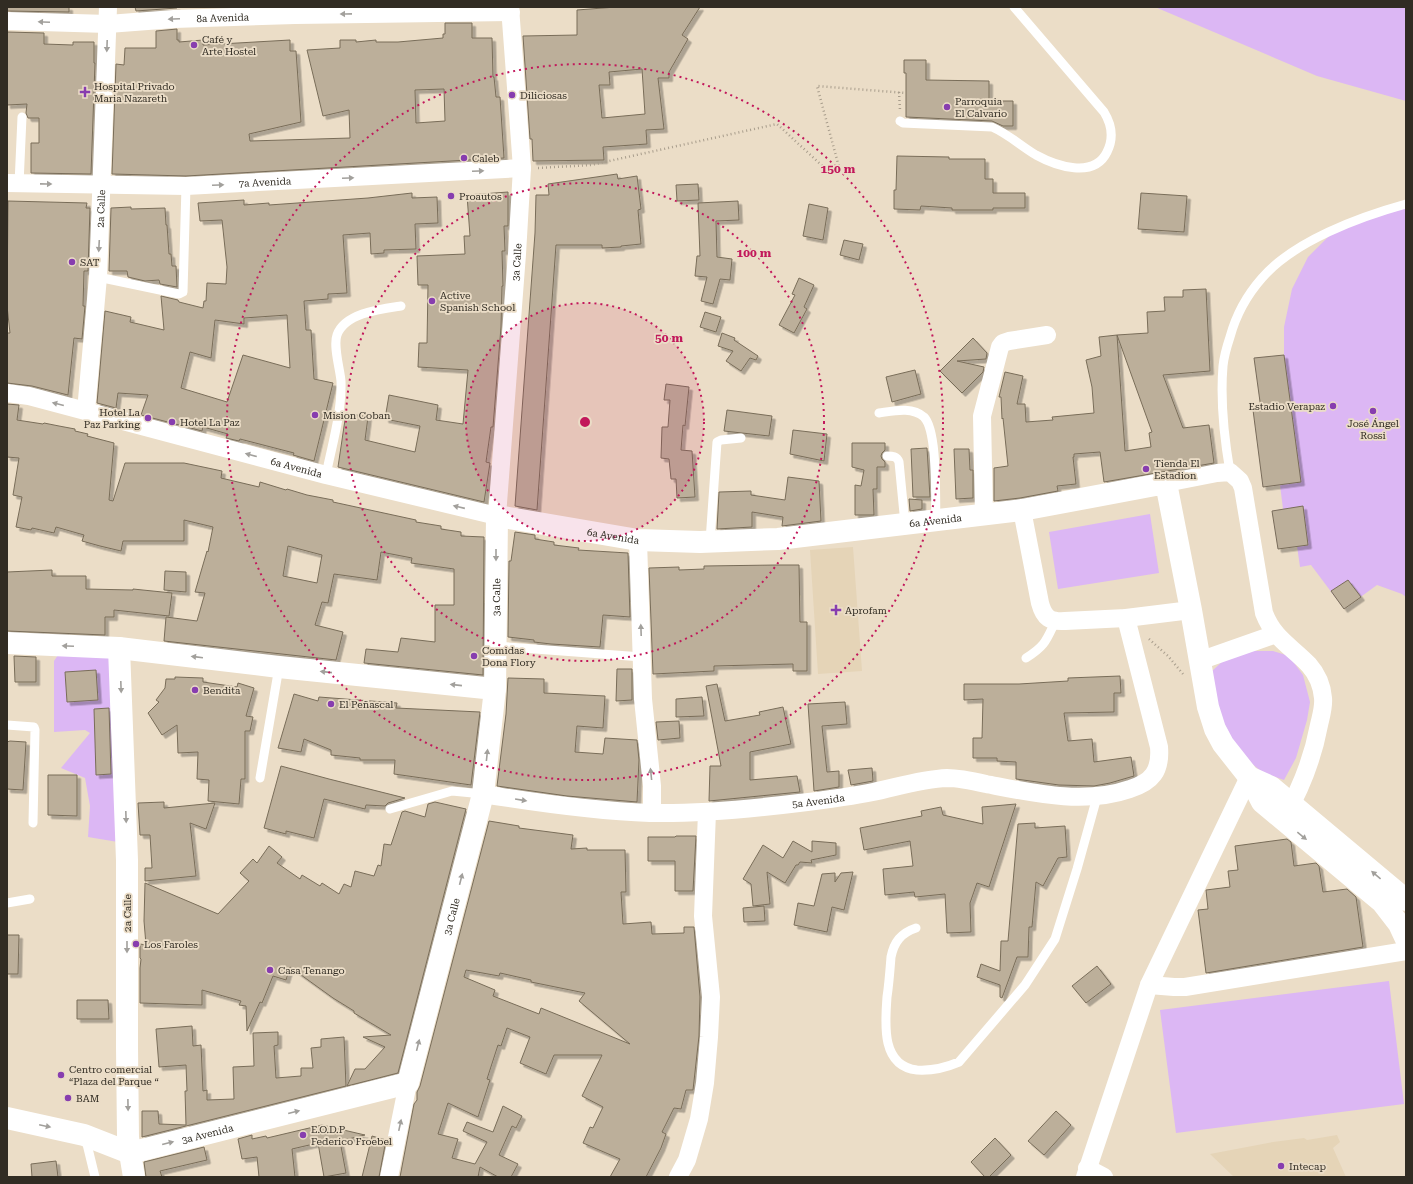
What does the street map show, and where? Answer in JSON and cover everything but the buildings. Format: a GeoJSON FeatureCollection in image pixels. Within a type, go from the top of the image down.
{"type":"FeatureCollection","features":[{"type":"Feature","properties":{"kind":"street","name":"8a Avenida"},"geometry":{"type":"LineString","coordinates":[[7,21],[108,16],[174,19],[510,9]]}},
{"type":"Feature","properties":{"kind":"street","name":"3a Calle"},"geometry":{"type":"LineString","coordinates":[[389,1177],[408,1083],[483,794],[495,689],[497,516],[517,254],[527,168],[510,9]]}},
{"type":"Feature","properties":{"kind":"street","name":"2a Calle"},"geometry":{"type":"LineString","coordinates":[[86,411],[98,277],[108,16]]}},
{"type":"Feature","properties":{"kind":"street","name":"7a Avenida"},"geometry":{"type":"LineString","coordinates":[[13,184],[186,186],[527,168]]}},
{"type":"Feature","properties":{"kind":"street"},"geometry":{"type":"LineString","coordinates":[[984,515],[982,416],[1000,347],[1003,343],[1008,341],[1047,335]]}},
{"type":"Feature","properties":{"kind":"street","name":"6a Avenida"},"geometry":{"type":"LineString","coordinates":[[7,393],[29,396],[326,475],[497,516],[638,540],[710,542],[778,539],[936,521],[1022,510],[1230,472]]}},
{"type":"Feature","properties":{"kind":"street"},"geometry":{"type":"LineString","coordinates":[[1230,472],[1240,482],[1243,488],[1264,613],[1271,628],[1309,666],[1321,686],[1323,709],[1317,737],[1309,764],[1287,812]]}},
{"type":"Feature","properties":{"kind":"street"},"geometry":{"type":"LineString","coordinates":[[1166,483],[1192,610],[1199,661],[1208,707],[1215,730],[1223,744],[1249,778],[1260,800],[1287,812],[1406,900]]}},
{"type":"Feature","properties":{"kind":"street"},"geometry":{"type":"LineString","coordinates":[[1022,510],[1042,612],[1047,618],[1055,622],[1128,623],[1192,610]]}},
{"type":"Feature","properties":{"kind":"street"},"geometry":{"type":"LineString","coordinates":[[638,540],[643,699],[652,786],[652,813]]}},
{"type":"Feature","properties":{"kind":"street","name":"5a Avenida"},"geometry":{"type":"LineString","coordinates":[[483,794],[567,806],[652,813],[707,812],[839,798],[931,779],[948,778],[1052,795],[1097,797],[1118,793],[1149,781],[1155,773],[1160,756],[1128,623]]}},
{"type":"Feature","properties":{"kind":"street"},"geometry":{"type":"LineString","coordinates":[[1199,661],[1276,634]]}},
{"type":"Feature","properties":{"kind":"street"},"geometry":{"type":"LineString","coordinates":[[7,643],[119,648],[279,667],[495,689]]}},
{"type":"Feature","properties":{"kind":"street","name":"2a Calle"},"geometry":{"type":"LineString","coordinates":[[119,648],[127,860],[128,1137],[134,1177]]}},
{"type":"Feature","properties":{"kind":"street"},"geometry":{"type":"LineString","coordinates":[[1104,1177],[1086,1173],[1149,985],[1249,778]]}},
{"type":"Feature","properties":{"kind":"street"},"geometry":{"type":"LineString","coordinates":[[678,1177],[687,1160],[699,1119],[705,1082],[708,1045],[711,997],[703,916],[707,812]]}},
{"type":"Feature","properties":{"kind":"street"},"geometry":{"type":"LineString","coordinates":[[1287,812],[1382,902],[1399,924],[1406,939]]}},
{"type":"Feature","properties":{"kind":"street"},"geometry":{"type":"LineString","coordinates":[[1149,985],[1185,987],[1406,951]]}},
{"type":"Feature","properties":{"kind":"street","name":"3a Avenida"},"geometry":{"type":"LineString","coordinates":[[130,1153],[408,1083]]}},
{"type":"Feature","properties":{"kind":"street"},"geometry":{"type":"LineString","coordinates":[[7,1118],[84,1135],[130,1153]]}},
{"type":"Feature","properties":{"kind":"lane"},"geometry":{"type":"LineString","coordinates":[[900,121],[903,123],[992,127],[1036,155],[1056,163],[1075,168],[1085,168],[1100,162],[1106,156],[1112,138],[1111,129],[1106,116],[1014,7]]}},
{"type":"Feature","properties":{"kind":"lane"},"geometry":{"type":"LineString","coordinates":[[13,184],[22,117]]}},
{"type":"Feature","properties":{"kind":"lane"},"geometry":{"type":"LineString","coordinates":[[98,277],[179,294],[183,292],[186,186]]}},
{"type":"Feature","properties":{"kind":"lane"},"geometry":{"type":"LineString","coordinates":[[1230,472],[1223,422],[1223,365],[1235,320],[1248,297],[1262,278],[1281,260],[1299,248],[1341,227],[1379,212],[1406,204]]}},
{"type":"Feature","properties":{"kind":"lane"},"geometry":{"type":"LineString","coordinates":[[326,475],[340,403],[341,382],[336,349],[337,335],[344,324],[357,317],[372,311],[401,306]]}},
{"type":"Feature","properties":{"kind":"lane"},"geometry":{"type":"LineString","coordinates":[[879,413],[901,410],[918,413],[928,424],[932,435],[934,453],[936,521]]}},
{"type":"Feature","properties":{"kind":"lane"},"geometry":{"type":"LineString","coordinates":[[710,542],[717,442],[721,440],[741,438]]}},
{"type":"Feature","properties":{"kind":"lane"},"geometry":{"type":"LineString","coordinates":[[887,456],[894,456],[899,462],[905,524]]}},
{"type":"Feature","properties":{"kind":"lane"},"geometry":{"type":"LineString","coordinates":[[1026,658],[1039,650],[1047,641],[1055,622]]}},
{"type":"Feature","properties":{"kind":"lane"},"geometry":{"type":"LineString","coordinates":[[496,646],[642,657]]}},
{"type":"Feature","properties":{"kind":"lane"},"geometry":{"type":"LineString","coordinates":[[260,778],[279,667]]}},
{"type":"Feature","properties":{"kind":"lane"},"geometry":{"type":"LineString","coordinates":[[7,725],[34,727],[35,730],[34,823]]}},
{"type":"Feature","properties":{"kind":"lane"},"geometry":{"type":"LineString","coordinates":[[390,809],[452,791],[483,794]]}},
{"type":"Feature","properties":{"kind":"lane"},"geometry":{"type":"LineString","coordinates":[[916,928],[903,934],[893,947],[885,1026],[890,1047],[898,1063],[911,1069],[927,1071],[946,1068],[959,1062],[1025,985],[1055,939],[1077,869],[1097,797]]}},
{"type":"Feature","properties":{"kind":"lane"},"geometry":{"type":"LineString","coordinates":[[7,903],[30,899]]}},
{"type":"Feature","properties":{"kind":"lane"},"geometry":{"type":"LineString","coordinates":[[84,1135],[95,1177]]}},
{"type":"Feature","properties":{"kind":"path"},"geometry":{"type":"LineString","coordinates":[[527,168],[591,165],[777,124],[830,172],[839,167],[817,86],[906,93]]}},
{"type":"Feature","properties":{"kind":"path"},"geometry":{"type":"LineString","coordinates":[[899,92],[900,121]]}},
{"type":"Feature","properties":{"kind":"path"},"geometry":{"type":"LineString","coordinates":[[1128,623],[1140,631],[1168,656],[1186,679]]}},
{"type":"Feature","properties":{"kind":"shaded area"},"geometry":{"type":"Polygon","coordinates":[[[1155,7],[1406,7],[1406,101],[1317,76],[1155,7]]]}},
{"type":"Feature","properties":{"kind":"shaded area","name":"Estadio Verapaz"},"geometry":{"type":"Polygon","coordinates":[[[1406,207],[1406,597],[1402,594],[1377,585],[1344,609],[1311,565],[1300,567],[1297,546],[1278,549],[1272,511],[1283,509],[1280,485],[1263,487],[1253,410],[1261,409],[1254,358],[1284,355],[1284,327],[1292,289],[1308,257],[1334,231],[1406,207]]]}},
{"type":"Feature","properties":{"kind":"shaded area"},"geometry":{"type":"Polygon","coordinates":[[[1150,514],[1159,573],[1058,589],[1049,532],[1150,514]]]}},
{"type":"Feature","properties":{"kind":"shaded area","name":"Aprofam"},"geometry":{"type":"Polygon","coordinates":[[[853,547],[862,671],[818,674],[810,550],[853,547]]]}},
{"type":"Feature","properties":{"kind":"shaded area"},"geometry":{"type":"Polygon","coordinates":[[[1246,651],[1273,651],[1289,656],[1303,675],[1310,702],[1307,720],[1296,758],[1284,780],[1262,772],[1239,753],[1221,717],[1211,672],[1225,659],[1246,651]]]}},
{"type":"Feature","properties":{"kind":"shaded area"},"geometry":{"type":"Polygon","coordinates":[[[58,655],[113,656],[118,842],[88,837],[90,806],[85,778],[61,768],[90,733],[85,730],[54,732],[54,661],[58,655]]]}},
{"type":"Feature","properties":{"kind":"shaded area"},"geometry":{"type":"Polygon","coordinates":[[[1389,981],[1404,1104],[1176,1133],[1160,1010],[1389,981]]]}},
{"type":"Feature","properties":{"kind":"shaded area","name":"Intecap"},"geometry":{"type":"Polygon","coordinates":[[[1337,1135],[1340,1142],[1333,1148],[1346,1177],[1234,1177],[1210,1154],[1273,1142],[1304,1138],[1307,1140],[1337,1135]]]}},
{"type":"Feature","properties":{"kind":"place","name":"Café y Arte Hostel"},"geometry":{"type":"Point","coordinates":[194,45]}},
{"type":"Feature","properties":{"kind":"place","name":"Hospital Privado Maria Nazareth"},"geometry":{"type":"Point","coordinates":[85,92]}},
{"type":"Feature","properties":{"kind":"place","name":"Diliciosas"},"geometry":{"type":"Point","coordinates":[512,95]}},
{"type":"Feature","properties":{"kind":"place","name":"Parroquia El Calvario"},"geometry":{"type":"Point","coordinates":[947,107]}},
{"type":"Feature","properties":{"kind":"place","name":"Caleb"},"geometry":{"type":"Point","coordinates":[464,158]}},
{"type":"Feature","properties":{"kind":"place","name":"Proautos"},"geometry":{"type":"Point","coordinates":[451,196]}},
{"type":"Feature","properties":{"kind":"place","name":"SAT"},"geometry":{"type":"Point","coordinates":[72,262]}},
{"type":"Feature","properties":{"kind":"place","name":"Active Spanish School"},"geometry":{"type":"Point","coordinates":[432,301]}},
{"type":"Feature","properties":{"kind":"place","name":"Estadio Verapaz"},"geometry":{"type":"Point","coordinates":[1333,406]}},
{"type":"Feature","properties":{"kind":"place","name":"José Ángel Rossi"},"geometry":{"type":"Point","coordinates":[1373,411]}},
{"type":"Feature","properties":{"kind":"place","name":"Mision Coban"},"geometry":{"type":"Point","coordinates":[315,415]}},
{"type":"Feature","properties":{"kind":"place","name":"Hotel La Paz Parking"},"geometry":{"type":"Point","coordinates":[148,418]}},
{"type":"Feature","properties":{"kind":"place","name":"Hotel La Paz"},"geometry":{"type":"Point","coordinates":[172,422]}},
{"type":"Feature","properties":{"kind":"place","name":"Tienda El Estadion"},"geometry":{"type":"Point","coordinates":[1146,469]}},
{"type":"Feature","properties":{"kind":"place","name":"Aprofam"},"geometry":{"type":"Point","coordinates":[836,610]}},
{"type":"Feature","properties":{"kind":"place","name":"Comidas Dona Flory"},"geometry":{"type":"Point","coordinates":[474,656]}},
{"type":"Feature","properties":{"kind":"place","name":"Bendita"},"geometry":{"type":"Point","coordinates":[195,690]}},
{"type":"Feature","properties":{"kind":"place","name":"El Peñascal"},"geometry":{"type":"Point","coordinates":[331,704]}},
{"type":"Feature","properties":{"kind":"place","name":"Los Faroles"},"geometry":{"type":"Point","coordinates":[136,944]}},
{"type":"Feature","properties":{"kind":"place","name":"Casa Tenango"},"geometry":{"type":"Point","coordinates":[270,970]}},
{"type":"Feature","properties":{"kind":"place","name":"Centro comercial “Plaza del Parque “"},"geometry":{"type":"Point","coordinates":[61,1075]}},
{"type":"Feature","properties":{"kind":"place","name":"BAM"},"geometry":{"type":"Point","coordinates":[68,1098]}},
{"type":"Feature","properties":{"kind":"place","name":"E.O.D.P Federico Froebel"},"geometry":{"type":"Point","coordinates":[303,1135]}},
{"type":"Feature","properties":{"kind":"place","name":"Intecap"},"geometry":{"type":"Point","coordinates":[1281,1166]}}]}
